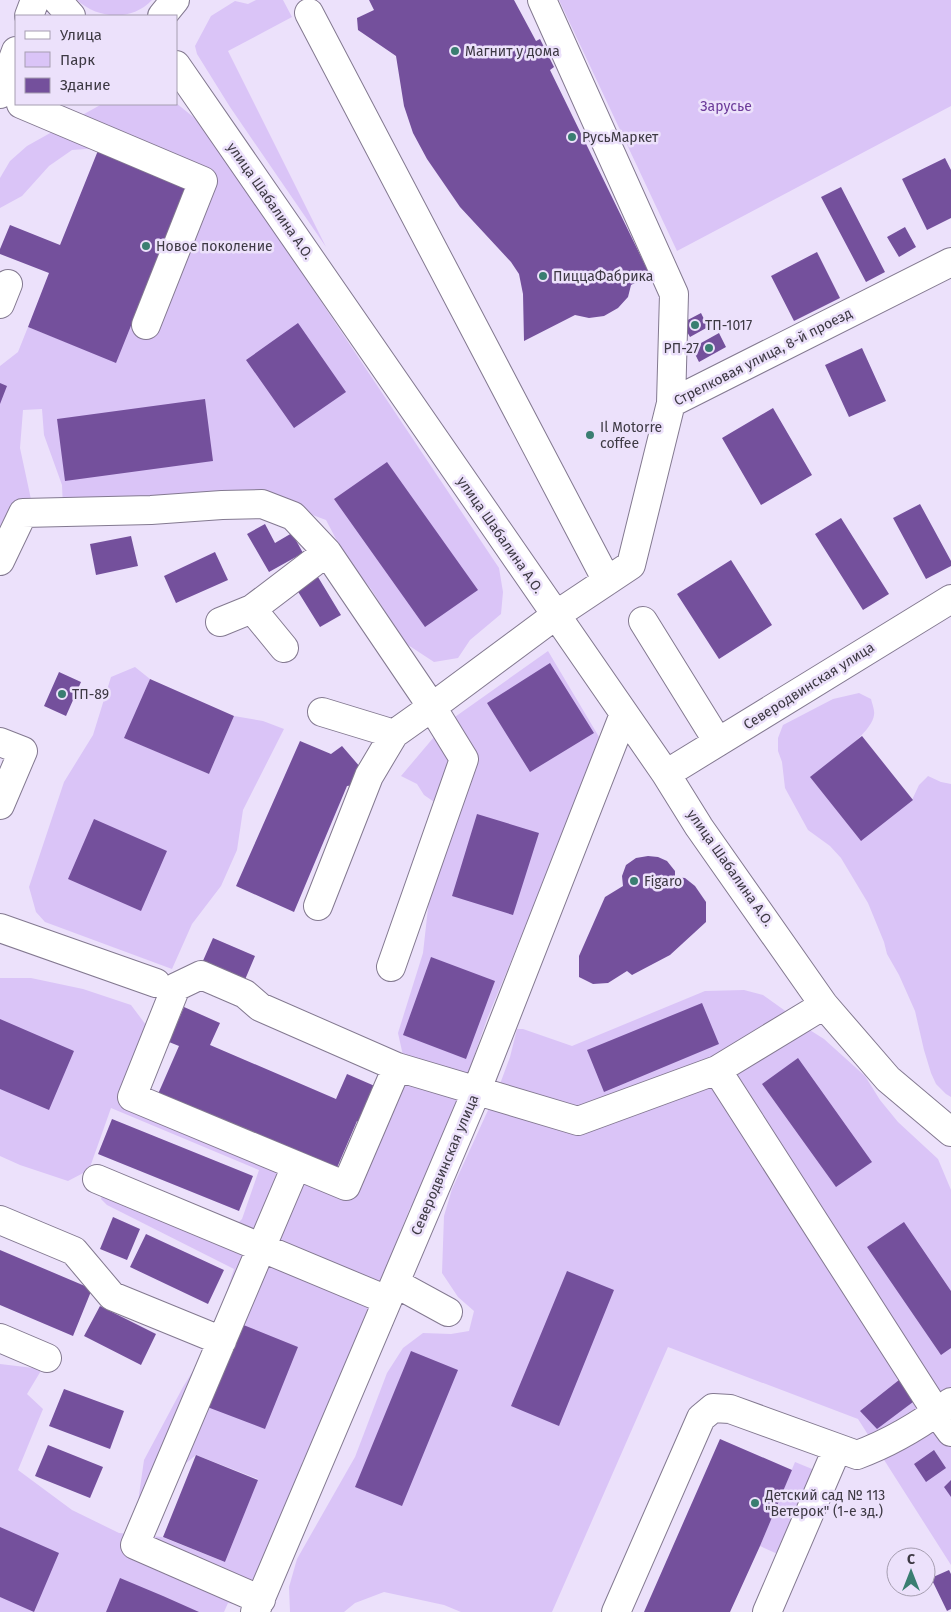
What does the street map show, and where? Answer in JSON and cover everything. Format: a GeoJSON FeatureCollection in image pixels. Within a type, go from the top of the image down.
{"type":"FeatureCollection","features":[{"type":"Feature","properties":{"kind":"street"},"geometry":{"type":"LineString","coordinates":[[29,15],[35,0]]}},
{"type":"Feature","properties":{"kind":"street"},"geometry":{"type":"LineString","coordinates":[[57,0],[69,15]]}},
{"type":"Feature","properties":{"kind":"street"},"geometry":{"type":"LineString","coordinates":[[542,0],[674,294],[670,403]]}},
{"type":"Feature","properties":{"kind":"street"},"geometry":{"type":"LineString","coordinates":[[309,13],[607,581]]}},
{"type":"Feature","properties":{"kind":"street"},"geometry":{"type":"LineString","coordinates":[[9,93],[15,57]]}},
{"type":"Feature","properties":{"kind":"street","name":"улица Шабалина А.О."},"geometry":{"type":"LineString","coordinates":[[178,68],[824,1005],[888,1079],[951,1132]]}},
{"type":"Feature","properties":{"kind":"street"},"geometry":{"type":"LineString","coordinates":[[35,105],[203,182],[146,325]]}},
{"type":"Feature","properties":{"kind":"street","name":"Стрелковая улица, 8-й проезд"},"geometry":{"type":"LineString","coordinates":[[394,734],[556,615],[631,565],[670,403],[951,262]]}},
{"type":"Feature","properties":{"kind":"street"},"geometry":{"type":"LineString","coordinates":[[0,560],[23,513],[151,510],[222,504],[262,504],[293,516],[327,552],[432,707],[464,759],[391,967]]}},
{"type":"Feature","properties":{"kind":"street"},"geometry":{"type":"LineString","coordinates":[[220,622],[252,609],[327,552]]}},
{"type":"Feature","properties":{"kind":"street","name":"Северодвинская улица"},"geometry":{"type":"LineString","coordinates":[[666,774],[951,599]]}},
{"type":"Feature","properties":{"kind":"street"},"geometry":{"type":"LineString","coordinates":[[252,609],[284,648]]}},
{"type":"Feature","properties":{"kind":"street"},"geometry":{"type":"LineString","coordinates":[[643,621],[718,742]]}},
{"type":"Feature","properties":{"kind":"street"},"geometry":{"type":"LineString","coordinates":[[318,906],[370,776],[394,734],[322,712]]}},
{"type":"Feature","properties":{"kind":"street","name":"Северодвинская улица"},"geometry":{"type":"LineString","coordinates":[[258,1606],[476,1092],[624,714]]}},
{"type":"Feature","properties":{"kind":"street"},"geometry":{"type":"LineString","coordinates":[[0,742],[23,751],[0,805]]}},
{"type":"Feature","properties":{"kind":"street"},"geometry":{"type":"LineString","coordinates":[[0,928],[156,982]]}},
{"type":"Feature","properties":{"kind":"street"},"geometry":{"type":"LineString","coordinates":[[397,1067],[346,1186],[132,1097],[176,987],[201,975],[245,994],[260,1007],[397,1067],[578,1121],[717,1070],[824,1005]]}},
{"type":"Feature","properties":{"kind":"street"},"geometry":{"type":"LineString","coordinates":[[616,1612],[701,1418],[713,1408],[730,1409],[857,1455],[946,1415],[717,1070]]}},
{"type":"Feature","properties":{"kind":"street"},"geometry":{"type":"LineString","coordinates":[[258,1606],[135,1545],[296,1166]]}},
{"type":"Feature","properties":{"kind":"street"},"geometry":{"type":"LineString","coordinates":[[97,1179],[262,1247],[448,1312]]}},
{"type":"Feature","properties":{"kind":"street"},"geometry":{"type":"LineString","coordinates":[[0,1220],[74,1251],[112,1296],[222,1341]]}},
{"type":"Feature","properties":{"kind":"street"},"geometry":{"type":"LineString","coordinates":[[0,1338],[47,1358]]}},
{"type":"Feature","properties":{"kind":"street"},"geometry":{"type":"LineString","coordinates":[[767,1612],[837,1449]]}},
{"type":"Feature","properties":{"kind":"green space"},"geometry":{"type":"Polygon","coordinates":[[[77,0],[152,0],[134,12],[125,15],[115,15],[95,11],[77,0]]]}},
{"type":"Feature","properties":{"kind":"green space"},"geometry":{"type":"Polygon","coordinates":[[[256,0],[283,0],[292,17],[228,51],[326,247],[230,107],[197,54],[195,46],[211,16],[235,1],[248,4],[256,0]]]}},
{"type":"Feature","properties":{"kind":"green space","name":"Зарусье"},"geometry":{"type":"Polygon","coordinates":[[[559,0],[951,0],[951,106],[677,251],[559,0]]]}},
{"type":"Feature","properties":{"kind":"green space"},"geometry":{"type":"Polygon","coordinates":[[[100,105],[178,105],[197,120],[282,243],[499,568],[503,592],[501,614],[470,640],[458,658],[434,662],[405,643],[371,589],[347,560],[326,520],[275,501],[63,508],[62,485],[44,435],[42,409],[23,410],[20,448],[32,504],[0,553],[0,366],[18,352],[28,327],[116,362],[99,148],[72,150],[49,166],[22,196],[0,208],[0,178],[10,161],[27,146],[100,105]]]}},
{"type":"Feature","properties":{"kind":"green space"},"geometry":{"type":"Polygon","coordinates":[[[548,651],[602,742],[487,1019],[429,1186],[410,1208],[396,1243],[388,1276],[302,1463],[303,1494],[250,1607],[228,1603],[224,1612],[0,1612],[0,1364],[42,1369],[27,1394],[43,1409],[18,1470],[72,1510],[119,1533],[162,1537],[225,1562],[258,1479],[196,1455],[138,1502],[144,1460],[183,1387],[209,1345],[234,1269],[107,1205],[101,1199],[103,1191],[222,1239],[242,1219],[259,1170],[111,1108],[89,1170],[68,1181],[20,1165],[0,1156],[0,978],[31,978],[83,989],[131,1005],[146,1025],[126,1078],[352,1196],[404,1060],[398,1033],[423,953],[443,808],[424,795],[417,784],[401,776],[445,724],[548,651]]]}},
{"type":"Feature","properties":{"kind":"green space"},"geometry":{"type":"Polygon","coordinates":[[[135,667],[150,679],[125,738],[209,774],[234,716],[263,721],[284,729],[243,810],[237,850],[221,886],[192,924],[172,969],[45,922],[36,912],[29,887],[64,782],[93,735],[111,677],[135,667]]]}},
{"type":"Feature","properties":{"kind":"green space"},"geometry":{"type":"Polygon","coordinates":[[[859,693],[871,699],[874,713],[871,723],[857,740],[811,777],[912,800],[919,785],[928,776],[951,784],[951,1097],[936,1084],[931,1073],[915,1011],[899,975],[887,954],[868,903],[841,858],[830,846],[808,830],[785,788],[782,762],[778,751],[778,738],[783,725],[833,699],[859,693]]]}},
{"type":"Feature","properties":{"kind":"green space"},"geometry":{"type":"Polygon","coordinates":[[[744,990],[763,995],[824,1039],[865,1076],[880,1100],[898,1122],[938,1159],[951,1190],[951,1565],[858,1419],[668,1347],[552,1612],[461,1612],[444,1605],[384,1592],[355,1603],[344,1612],[290,1612],[289,1587],[297,1559],[355,1457],[387,1373],[403,1348],[423,1333],[451,1334],[469,1331],[474,1311],[458,1297],[442,1273],[444,1216],[452,1189],[500,1084],[510,1057],[517,1029],[523,1029],[572,1046],[705,991],[744,990]]]}},
{"type":"Feature","properties":{"kind":"green space"},"geometry":{"type":"Polygon","coordinates":[[[795,1462],[817,1471],[782,1556],[760,1546],[795,1462]]]}},
{"type":"Feature","properties":{"kind":"building"},"geometry":{"type":"Polygon","coordinates":[[[369,0],[514,0],[536,41],[540,39],[554,67],[550,70],[650,275],[631,285],[628,297],[618,308],[604,316],[589,318],[575,315],[524,341],[523,294],[519,274],[511,262],[460,207],[427,159],[413,133],[404,106],[396,56],[358,30],[357,18],[374,10],[369,0]]]}},
{"type":"Feature","properties":{"kind":"building"},"geometry":{"type":"Polygon","coordinates":[[[99,148],[188,184],[116,363],[28,327],[49,273],[0,254],[0,249],[10,225],[60,245],[99,148]]]}},
{"type":"Feature","properties":{"kind":"building"},"geometry":{"type":"Polygon","coordinates":[[[945,158],[951,170],[951,218],[927,230],[902,179],[945,158]]]}},
{"type":"Feature","properties":{"kind":"building"},"geometry":{"type":"Polygon","coordinates":[[[841,187],[885,272],[866,282],[821,197],[841,187]]]}},
{"type":"Feature","properties":{"kind":"building"},"geometry":{"type":"Polygon","coordinates":[[[905,227],[916,247],[899,257],[887,237],[905,227]]]}},
{"type":"Feature","properties":{"kind":"building"},"geometry":{"type":"Polygon","coordinates":[[[817,252],[840,298],[794,321],[771,276],[817,252]]]}},
{"type":"Feature","properties":{"kind":"building","name":"ТП-1017"},"geometry":{"type":"Polygon","coordinates":[[[701,313],[708,327],[690,337],[682,323],[701,313]]]}},
{"type":"Feature","properties":{"kind":"building"},"geometry":{"type":"Polygon","coordinates":[[[298,323],[346,392],[294,428],[246,360],[298,323]]]}},
{"type":"Feature","properties":{"kind":"building","name":"РП-27"},"geometry":{"type":"Polygon","coordinates":[[[719,333],[726,347],[699,362],[692,348],[719,333]]]}},
{"type":"Feature","properties":{"kind":"building"},"geometry":{"type":"Polygon","coordinates":[[[862,348],[886,401],[849,417],[825,365],[862,348]]]}},
{"type":"Feature","properties":{"kind":"building"},"geometry":{"type":"Polygon","coordinates":[[[0,383],[7,386],[0,404],[0,383]]]}},
{"type":"Feature","properties":{"kind":"building"},"geometry":{"type":"Polygon","coordinates":[[[205,399],[213,461],[65,481],[57,419],[205,399]]]}},
{"type":"Feature","properties":{"kind":"building"},"geometry":{"type":"Polygon","coordinates":[[[773,408],[812,475],[761,505],[722,438],[773,408]]]}},
{"type":"Feature","properties":{"kind":"building"},"geometry":{"type":"Polygon","coordinates":[[[387,462],[478,590],[425,627],[334,499],[387,462]]]}},
{"type":"Feature","properties":{"kind":"building"},"geometry":{"type":"Polygon","coordinates":[[[920,504],[951,561],[951,566],[926,579],[893,518],[920,504]]]}},
{"type":"Feature","properties":{"kind":"building"},"geometry":{"type":"Polygon","coordinates":[[[841,518],[889,594],[863,610],[815,534],[841,518]]]}},
{"type":"Feature","properties":{"kind":"building"},"geometry":{"type":"Polygon","coordinates":[[[265,524],[275,543],[292,533],[303,553],[269,572],[247,534],[265,524]]]}},
{"type":"Feature","properties":{"kind":"building"},"geometry":{"type":"Polygon","coordinates":[[[131,536],[138,566],[96,575],[90,544],[131,536]]]}},
{"type":"Feature","properties":{"kind":"building"},"geometry":{"type":"Polygon","coordinates":[[[215,552],[228,580],[176,603],[164,576],[215,552]]]}},
{"type":"Feature","properties":{"kind":"building"},"geometry":{"type":"Polygon","coordinates":[[[731,560],[772,625],[719,659],[677,594],[731,560]]]}},
{"type":"Feature","properties":{"kind":"building"},"geometry":{"type":"Polygon","coordinates":[[[318,577],[341,615],[320,627],[297,590],[318,577]]]}},
{"type":"Feature","properties":{"kind":"building"},"geometry":{"type":"Polygon","coordinates":[[[550,663],[594,733],[530,772],[487,703],[550,663]]]}},
{"type":"Feature","properties":{"kind":"building","name":"ТП-89"},"geometry":{"type":"Polygon","coordinates":[[[59,672],[81,682],[66,716],[44,706],[59,672]]]}},
{"type":"Feature","properties":{"kind":"building"},"geometry":{"type":"Polygon","coordinates":[[[150,679],[234,716],[209,774],[124,738],[150,679]]]}},
{"type":"Feature","properties":{"kind":"building"},"geometry":{"type":"Polygon","coordinates":[[[862,736],[913,800],[861,841],[810,777],[862,736]]]}},
{"type":"Feature","properties":{"kind":"building"},"geometry":{"type":"Polygon","coordinates":[[[300,741],[331,754],[342,746],[361,768],[355,785],[347,786],[294,912],[236,886],[300,741]]]}},
{"type":"Feature","properties":{"kind":"building"},"geometry":{"type":"Polygon","coordinates":[[[477,814],[539,833],[513,915],[452,896],[477,814]]]}},
{"type":"Feature","properties":{"kind":"building"},"geometry":{"type":"Polygon","coordinates":[[[94,819],[167,851],[141,911],[68,879],[94,819]]]}},
{"type":"Feature","properties":{"kind":"building"},"geometry":{"type":"Polygon","coordinates":[[[658,857],[667,861],[675,871],[675,877],[685,878],[695,886],[706,902],[706,922],[670,955],[632,975],[627,971],[608,983],[593,984],[579,977],[579,956],[605,897],[623,886],[622,876],[626,865],[636,858],[658,857]]]}},
{"type":"Feature","properties":{"kind":"building"},"geometry":{"type":"Polygon","coordinates":[[[213,938],[255,956],[244,982],[202,963],[213,938]]]}},
{"type":"Feature","properties":{"kind":"building"},"geometry":{"type":"Polygon","coordinates":[[[431,957],[495,981],[466,1059],[403,1035],[431,957]]]}},
{"type":"Feature","properties":{"kind":"building"},"geometry":{"type":"Polygon","coordinates":[[[702,1003],[719,1044],[604,1092],[587,1050],[702,1003]]]}},
{"type":"Feature","properties":{"kind":"building"},"geometry":{"type":"Polygon","coordinates":[[[184,1007],[220,1023],[210,1045],[336,1099],[347,1074],[384,1090],[368,1126],[357,1121],[336,1170],[158,1094],[179,1046],[169,1042],[184,1007]]]}},
{"type":"Feature","properties":{"kind":"building"},"geometry":{"type":"Polygon","coordinates":[[[0,1019],[74,1051],[49,1110],[0,1089],[0,1019]]]}},
{"type":"Feature","properties":{"kind":"building"},"geometry":{"type":"Polygon","coordinates":[[[798,1058],[872,1162],[836,1187],[762,1084],[798,1058]]]}},
{"type":"Feature","properties":{"kind":"building"},"geometry":{"type":"Polygon","coordinates":[[[112,1119],[253,1176],[239,1211],[98,1154],[112,1119]]]}},
{"type":"Feature","properties":{"kind":"building"},"geometry":{"type":"Polygon","coordinates":[[[113,1217],[140,1229],[127,1260],[100,1249],[113,1217]]]}},
{"type":"Feature","properties":{"kind":"building"},"geometry":{"type":"Polygon","coordinates":[[[904,1222],[951,1291],[951,1348],[941,1355],[867,1247],[904,1222]]]}},
{"type":"Feature","properties":{"kind":"building"},"geometry":{"type":"Polygon","coordinates":[[[146,1234],[224,1270],[208,1304],[130,1267],[146,1234]]]}},
{"type":"Feature","properties":{"kind":"building"},"geometry":{"type":"Polygon","coordinates":[[[0,1250],[92,1289],[73,1336],[0,1305],[0,1250]]]}},
{"type":"Feature","properties":{"kind":"building"},"geometry":{"type":"Polygon","coordinates":[[[567,1271],[614,1290],[559,1426],[511,1406],[567,1271]]]}},
{"type":"Feature","properties":{"kind":"building"},"geometry":{"type":"Polygon","coordinates":[[[100,1306],[156,1334],[141,1365],[84,1336],[100,1306]]]}},
{"type":"Feature","properties":{"kind":"building"},"geometry":{"type":"Polygon","coordinates":[[[236,1322],[298,1347],[265,1429],[202,1405],[236,1322]]]}},
{"type":"Feature","properties":{"kind":"building"},"geometry":{"type":"Polygon","coordinates":[[[411,1351],[458,1370],[402,1506],[355,1487],[411,1351]]]}},
{"type":"Feature","properties":{"kind":"building"},"geometry":{"type":"Polygon","coordinates":[[[899,1380],[917,1399],[877,1429],[860,1411],[899,1380]]]}},
{"type":"Feature","properties":{"kind":"building"},"geometry":{"type":"Polygon","coordinates":[[[64,1389],[124,1411],[110,1449],[49,1426],[64,1389]]]}},
{"type":"Feature","properties":{"kind":"building"},"geometry":{"type":"Polygon","coordinates":[[[720,1439],[792,1470],[760,1546],[730,1612],[644,1612],[720,1439]]]}},
{"type":"Feature","properties":{"kind":"building"},"geometry":{"type":"Polygon","coordinates":[[[48,1445],[103,1467],[90,1498],[35,1476],[48,1445]]]}},
{"type":"Feature","properties":{"kind":"building"},"geometry":{"type":"Polygon","coordinates":[[[934,1450],[946,1468],[926,1482],[914,1464],[934,1450]]]}},
{"type":"Feature","properties":{"kind":"building"},"geometry":{"type":"Polygon","coordinates":[[[196,1455],[258,1480],[225,1562],[163,1537],[196,1455]]]}},
{"type":"Feature","properties":{"kind":"building"},"geometry":{"type":"Polygon","coordinates":[[[951,1480],[951,1497],[944,1487],[951,1480]]]}},
{"type":"Feature","properties":{"kind":"building"},"geometry":{"type":"Polygon","coordinates":[[[0,1527],[59,1553],[34,1612],[0,1597],[0,1527]]]}},
{"type":"Feature","properties":{"kind":"building"},"geometry":{"type":"Polygon","coordinates":[[[949,1570],[951,1574],[951,1609],[947,1611],[936,1588],[936,1576],[949,1570]]]}},
{"type":"Feature","properties":{"kind":"building"},"geometry":{"type":"Polygon","coordinates":[[[120,1578],[163,1596],[199,1612],[106,1612],[120,1578]]]}},
{"type":"Feature","properties":{"kind":"place","name":"Магнит у дома"},"geometry":{"type":"Point","coordinates":[455,51]}},
{"type":"Feature","properties":{"kind":"place","name":"РусьМаркет"},"geometry":{"type":"Point","coordinates":[572,137]}},
{"type":"Feature","properties":{"kind":"place","name":"Новое поколение"},"geometry":{"type":"Point","coordinates":[146,246]}},
{"type":"Feature","properties":{"kind":"place","name":"ПиццаФабрика"},"geometry":{"type":"Point","coordinates":[543,276]}},
{"type":"Feature","properties":{"kind":"place","name":"ТП-1017"},"geometry":{"type":"Point","coordinates":[695,325]}},
{"type":"Feature","properties":{"kind":"place","name":"РП-27"},"geometry":{"type":"Point","coordinates":[709,348]}},
{"type":"Feature","properties":{"kind":"place","name":"Il Motorre coffee"},"geometry":{"type":"Point","coordinates":[590,435]}},
{"type":"Feature","properties":{"kind":"place","name":"ТП-89"},"geometry":{"type":"Point","coordinates":[62,694]}},
{"type":"Feature","properties":{"kind":"place","name":"Figaro"},"geometry":{"type":"Point","coordinates":[634,881]}},
{"type":"Feature","properties":{"kind":"place","name":"Детский сад № 113 \"Ветерок\" (1-е зд.)"},"geometry":{"type":"Point","coordinates":[755,1503]}}]}
